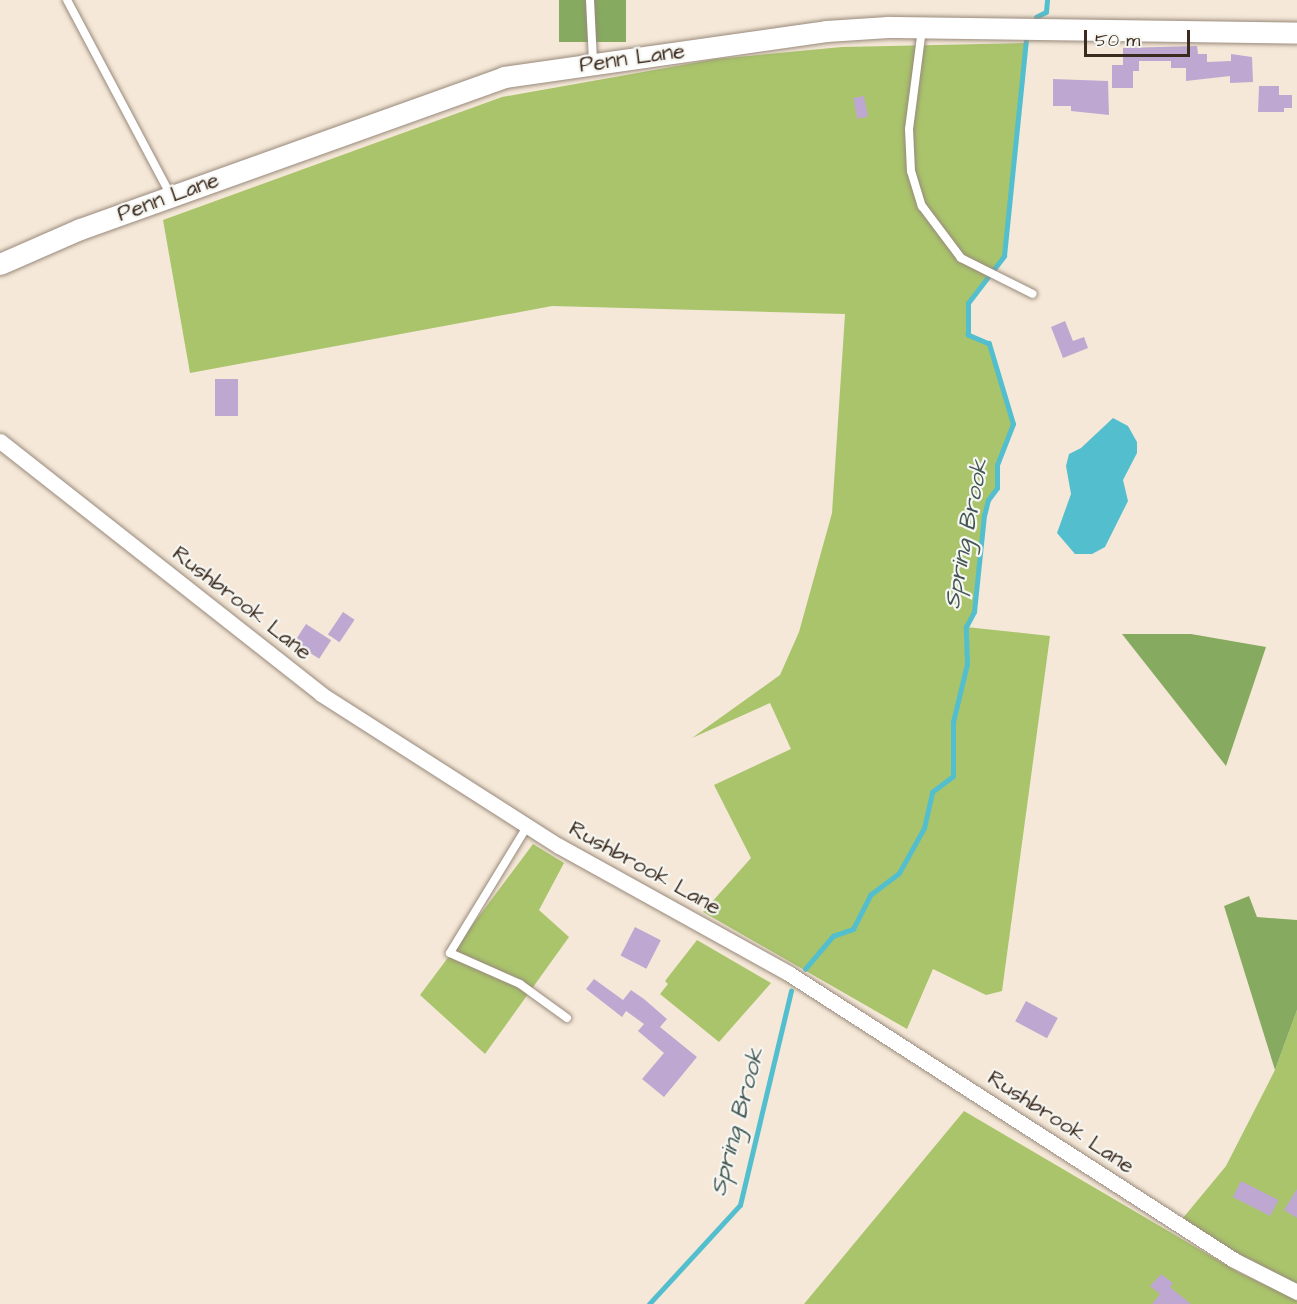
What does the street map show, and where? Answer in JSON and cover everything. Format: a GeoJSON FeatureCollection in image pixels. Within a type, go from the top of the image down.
{"type":"FeatureCollection","features":[{"type":"Feature","properties":{"kind":"street","name":"Penn Lane"},"geometry":{"type":"LineString","coordinates":[[0,264],[80,229],[504,77],[826,31],[922,27],[1297,33]]}},
{"type":"Feature","properties":{"kind":"street","name":"Rushbrook Lane"},"geometry":{"type":"LineString","coordinates":[[0,441],[321,694],[528,825],[788,973],[1234,1260],[1297,1292]]}},
{"type":"Feature","properties":{"kind":"lane"},"geometry":{"type":"LineString","coordinates":[[68,0],[171,196]]}},
{"type":"Feature","properties":{"kind":"lane"},"geometry":{"type":"LineString","coordinates":[[590,0],[593,64]]}},
{"type":"Feature","properties":{"kind":"lane"},"geometry":{"type":"LineString","coordinates":[[922,27],[909,129],[911,171],[922,206],[961,258],[1033,294]]}},
{"type":"Feature","properties":{"kind":"lane"},"geometry":{"type":"LineString","coordinates":[[528,825],[450,953],[520,984],[567,1018]]}},
{"type":"Feature","properties":{"kind":"green space"},"geometry":{"type":"Polygon","coordinates":[[[559,0],[626,0],[626,42],[559,42],[559,0]]]}},
{"type":"Feature","properties":{"kind":"green space"},"geometry":{"type":"Polygon","coordinates":[[[1025,43],[1024,87],[1016,128],[1004,256],[968,303],[968,335],[989,344],[1013,424],[997,465],[997,488],[988,500],[984,516],[974,612],[966,627],[1050,636],[1002,991],[986,995],[933,969],[907,1029],[703,912],[751,858],[714,785],[791,749],[770,703],[692,738],[780,675],[799,632],[832,513],[845,314],[552,306],[190,373],[163,220],[502,97],[716,59],[842,47],[1025,43]]]}},
{"type":"Feature","properties":{"kind":"green space"},"geometry":{"type":"Polygon","coordinates":[[[1122,634],[1191,634],[1266,647],[1226,766],[1122,634]]]}},
{"type":"Feature","properties":{"kind":"green space"},"geometry":{"type":"Polygon","coordinates":[[[533,844],[564,863],[539,910],[569,937],[485,1054],[420,995],[533,844]]]}},
{"type":"Feature","properties":{"kind":"green space"},"geometry":{"type":"Polygon","coordinates":[[[1249,896],[1257,917],[1297,920],[1297,1010],[1275,1070],[1224,906],[1249,896]]]}},
{"type":"Feature","properties":{"kind":"green space"},"geometry":{"type":"Polygon","coordinates":[[[697,940],[771,983],[719,1042],[660,994],[668,984],[665,981],[697,940]]]}},
{"type":"Feature","properties":{"kind":"green space"},"geometry":{"type":"Polygon","coordinates":[[[1297,1010],[1297,1284],[1255,1265],[1183,1218],[1226,1166],[1275,1070],[1297,1010]]]}},
{"type":"Feature","properties":{"kind":"green space"},"geometry":{"type":"Polygon","coordinates":[[[964,1111],[1238,1272],[1297,1300],[1297,1304],[804,1304],[964,1111]]]}},
{"type":"Feature","properties":{"kind":"water"},"geometry":{"type":"Polygon","coordinates":[[[1113,418],[1128,426],[1137,442],[1137,453],[1123,480],[1128,501],[1105,547],[1092,554],[1075,554],[1057,533],[1071,494],[1066,466],[1069,454],[1081,448],[1113,418]]]}},
{"type":"Feature","properties":{"kind":"building"},"geometry":{"type":"Polygon","coordinates":[[[1197,46],[1198,54],[1207,54],[1207,62],[1231,61],[1231,54],[1252,57],[1253,82],[1230,83],[1230,76],[1186,81],[1186,68],[1171,68],[1171,61],[1139,61],[1139,71],[1133,71],[1133,88],[1112,88],[1112,65],[1123,65],[1123,48],[1197,46]]]}},
{"type":"Feature","properties":{"kind":"building"},"geometry":{"type":"Polygon","coordinates":[[[1053,79],[1108,81],[1109,115],[1071,111],[1071,106],[1053,106],[1053,79]]]}},
{"type":"Feature","properties":{"kind":"building"},"geometry":{"type":"Polygon","coordinates":[[[1259,86],[1279,86],[1279,95],[1292,95],[1292,108],[1284,108],[1284,112],[1258,112],[1259,86]]]}},
{"type":"Feature","properties":{"kind":"building"},"geometry":{"type":"Polygon","coordinates":[[[864,96],[868,117],[857,119],[853,98],[864,96]]]}},
{"type":"Feature","properties":{"kind":"building"},"geometry":{"type":"Polygon","coordinates":[[[1065,321],[1073,341],[1084,337],[1088,348],[1063,358],[1051,327],[1065,321]]]}},
{"type":"Feature","properties":{"kind":"building"},"geometry":{"type":"Polygon","coordinates":[[[215,379],[238,379],[238,416],[215,416],[215,379]]]}},
{"type":"Feature","properties":{"kind":"building"},"geometry":{"type":"Polygon","coordinates":[[[343,612],[355,620],[340,642],[328,634],[343,612]]]}},
{"type":"Feature","properties":{"kind":"building"},"geometry":{"type":"Polygon","coordinates":[[[306,624],[331,640],[319,659],[294,642],[306,624]]]}},
{"type":"Feature","properties":{"kind":"building"},"geometry":{"type":"Polygon","coordinates":[[[635,927],[661,940],[646,969],[620,956],[635,927]]]}},
{"type":"Feature","properties":{"kind":"building"},"geometry":{"type":"Polygon","coordinates":[[[594,979],[623,1000],[631,990],[644,999],[667,1019],[660,1027],[697,1057],[664,1097],[642,1079],[664,1053],[638,1031],[644,1024],[626,1011],[622,1017],[586,989],[594,979]]]}},
{"type":"Feature","properties":{"kind":"building"},"geometry":{"type":"Polygon","coordinates":[[[1026,1001],[1058,1018],[1047,1038],[1015,1021],[1026,1001]]]}},
{"type":"Feature","properties":{"kind":"building"},"geometry":{"type":"Polygon","coordinates":[[[1241,1181],[1278,1200],[1270,1216],[1233,1197],[1241,1181]]]}},
{"type":"Feature","properties":{"kind":"building"},"geometry":{"type":"Polygon","coordinates":[[[1297,1189],[1297,1218],[1284,1210],[1297,1189]]]}},
{"type":"Feature","properties":{"kind":"building"},"geometry":{"type":"Polygon","coordinates":[[[1161,1274],[1173,1283],[1170,1287],[1191,1304],[1152,1304],[1160,1294],[1150,1286],[1161,1274]]]}},
{"type":"Feature","properties":{"kind":"waterway","name":"Spring Brook"},"geometry":{"type":"LineString","coordinates":[[1036,17],[1046,12],[1047,0]]}},
{"type":"Feature","properties":{"kind":"waterway","name":"Spring Brook"},"geometry":{"type":"LineString","coordinates":[[805,969],[833,936],[853,929],[870,895],[899,873],[924,828],[932,792],[953,776],[953,722],[967,664],[966,627],[974,612],[984,516],[988,500],[997,488],[997,465],[1013,424],[989,344],[968,335],[968,303],[1004,256],[1026,41]]}},
{"type":"Feature","properties":{"kind":"waterway","name":"Spring Brook"},"geometry":{"type":"LineString","coordinates":[[649,1304],[740,1205],[791,991]]}}]}
